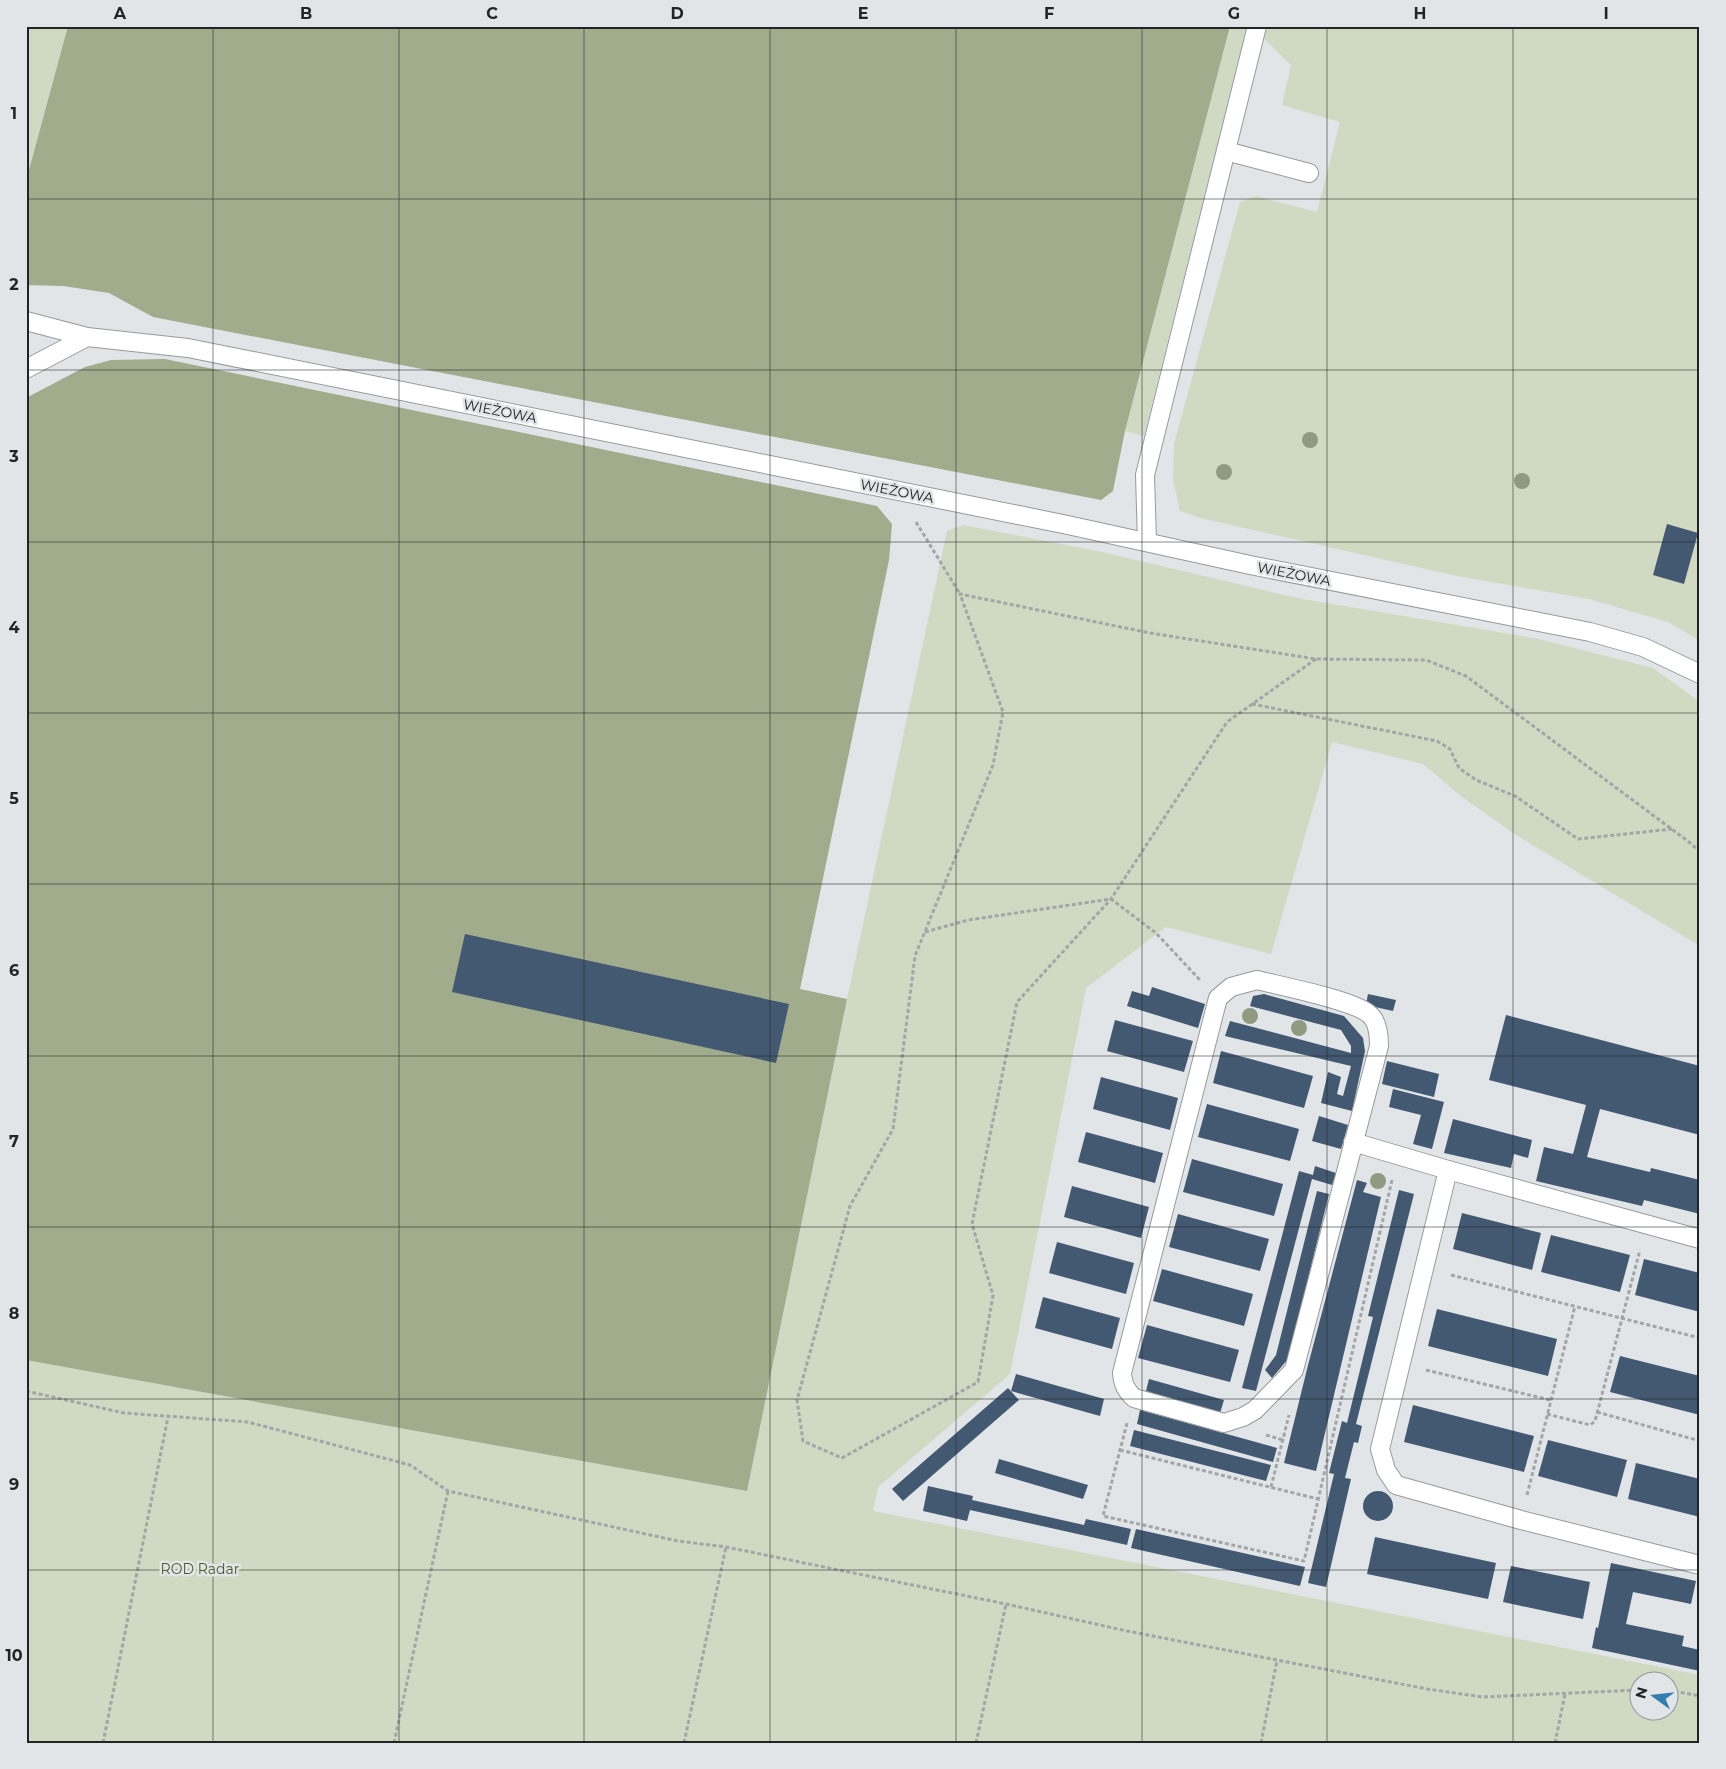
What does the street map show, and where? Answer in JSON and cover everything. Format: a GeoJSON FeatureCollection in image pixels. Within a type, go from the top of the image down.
{"type":"FeatureCollection","features":[{"type":"Feature","properties":{"kind":"lane"},"geometry":{"type":"LineString","coordinates":[[1146,542],[1145,475],[1257,26]]}},
{"type":"Feature","properties":{"kind":"lane"},"geometry":{"type":"LineString","coordinates":[[1226,151],[1309,173]]}},
{"type":"Feature","properties":{"kind":"lane","name":"WIEŻOWA"},"geometry":{"type":"LineString","coordinates":[[26,321],[87,336],[188,348],[899,491],[1259,567],[1590,632],[1643,647],[1700,674]]}},
{"type":"Feature","properties":{"kind":"lane"},"geometry":{"type":"LineString","coordinates":[[26,369],[87,336]]}},
{"type":"Feature","properties":{"kind":"lane"},"geometry":{"type":"LineString","coordinates":[[1257,980],[1348,1004],[1369,1014],[1378,1030],[1379,1046],[1353,1142],[1294,1370],[1255,1410],[1224,1424],[1134,1398],[1122,1382],[1122,1373],[1218,998],[1231,987],[1257,980]]}},
{"type":"Feature","properties":{"kind":"lane"},"geometry":{"type":"LineString","coordinates":[[1353,1142],[1397,1156],[1700,1240]]}},
{"type":"Feature","properties":{"kind":"lane"},"geometry":{"type":"LineString","coordinates":[[1448,1170],[1380,1449],[1386,1470],[1396,1485],[1521,1520],[1700,1565]]}},
{"type":"Feature","properties":{"kind":"path"},"geometry":{"type":"LineString","coordinates":[[899,491],[960,594],[1003,712],[993,765],[915,956],[893,1129],[850,1206],[798,1400],[803,1440],[842,1458],[978,1382],[993,1294],[972,1224],[1017,1002],[1111,899],[1227,722],[1316,659]]}},
{"type":"Feature","properties":{"kind":"path"},"geometry":{"type":"LineString","coordinates":[[960,594],[1150,633],[1316,659],[1426,660],[1466,676],[1672,829],[1700,852]]}},
{"type":"Feature","properties":{"kind":"path"},"geometry":{"type":"LineString","coordinates":[[1252,704],[1437,741],[1450,749],[1459,768],[1476,780],[1515,796],[1578,839],[1672,829]]}},
{"type":"Feature","properties":{"kind":"path"},"geometry":{"type":"LineString","coordinates":[[925,932],[968,920],[1111,899],[1156,933],[1218,998]]}},
{"type":"Feature","properties":{"kind":"path"},"geometry":{"type":"LineString","coordinates":[[1134,1398],[1102,1516],[1304,1561],[1397,1156]]}},
{"type":"Feature","properties":{"kind":"path"},"geometry":{"type":"LineString","coordinates":[[1547,1414],[1590,1425],[1595,1421],[1647,1225]]}},
{"type":"Feature","properties":{"kind":"path"},"geometry":{"type":"LineString","coordinates":[[1424,1268],[1700,1338]]}},
{"type":"Feature","properties":{"kind":"path"},"geometry":{"type":"LineString","coordinates":[[1521,1520],[1575,1306]]}},
{"type":"Feature","properties":{"kind":"path"},"geometry":{"type":"LineString","coordinates":[[1401,1364],[1550,1400]]}},
{"type":"Feature","properties":{"kind":"path"},"geometry":{"type":"LineString","coordinates":[[26,1391],[124,1413],[248,1422],[410,1465],[448,1491],[678,1541],[726,1547],[1006,1604],[1127,1631],[1428,1690],[1483,1697],[1628,1691]]}},
{"type":"Feature","properties":{"kind":"path"},"geometry":{"type":"LineString","coordinates":[[1597,1412],[1700,1440]]}},
{"type":"Feature","properties":{"kind":"path"},"geometry":{"type":"LineString","coordinates":[[1271,1487],[1289,1414]]}},
{"type":"Feature","properties":{"kind":"path"},"geometry":{"type":"LineString","coordinates":[[103,1743],[168,1417]]}},
{"type":"Feature","properties":{"kind":"path"},"geometry":{"type":"LineString","coordinates":[[1120,1450],[1318,1499]]}},
{"type":"Feature","properties":{"kind":"path"},"geometry":{"type":"LineString","coordinates":[[394,1743],[448,1491]]}},
{"type":"Feature","properties":{"kind":"path"},"geometry":{"type":"LineString","coordinates":[[684,1743],[726,1547]]}},
{"type":"Feature","properties":{"kind":"path"},"geometry":{"type":"LineString","coordinates":[[976,1743],[1006,1604]]}},
{"type":"Feature","properties":{"kind":"path"},"geometry":{"type":"LineString","coordinates":[[1261,1743],[1277,1660]]}},
{"type":"Feature","properties":{"kind":"path"},"geometry":{"type":"LineString","coordinates":[[1678,1692],[1700,1696]]}},
{"type":"Feature","properties":{"kind":"path"},"geometry":{"type":"LineString","coordinates":[[1554,1743],[1565,1694]]}},
{"type":"Feature","properties":{"kind":"green space"},"geometry":{"type":"Polygon","coordinates":[[[26,26],[68,26],[26,181],[26,26]]]}},
{"type":"Feature","properties":{"kind":"green space"},"geometry":{"type":"Polygon","coordinates":[[[68,26],[1230,26],[1125,431],[1113,491],[1101,500],[153,317],[109,293],[63,286],[26,285],[26,181],[68,26]]]}},
{"type":"Feature","properties":{"kind":"green space"},"geometry":{"type":"Polygon","coordinates":[[[1230,26],[1247,26],[1144,436],[1125,431],[1230,26]]]}},
{"type":"Feature","properties":{"kind":"green space"},"geometry":{"type":"Polygon","coordinates":[[[1266,26],[1700,26],[1700,641],[1668,622],[1589,599],[1457,576],[1200,518],[1180,511],[1173,480],[1174,444],[1240,202],[1256,196],[1317,212],[1340,122],[1282,105],[1291,65],[1263,38],[1266,26]]]}},
{"type":"Feature","properties":{"kind":"green space"},"geometry":{"type":"Polygon","coordinates":[[[165,359],[877,506],[892,524],[889,560],[800,989],[847,999],[747,1491],[26,1360],[26,398],[85,367],[111,360],[165,359]]]}},
{"type":"Feature","properties":{"kind":"green space","name":"ROD Radar"},"geometry":{"type":"Polygon","coordinates":[[[963,525],[1102,552],[1297,598],[1539,639],[1653,668],[1700,702],[1700,946],[1516,835],[1462,797],[1423,764],[1332,742],[1271,954],[1166,927],[1086,988],[1010,1374],[878,1487],[873,1511],[1700,1675],[1700,1743],[26,1743],[26,1360],[747,1491],[847,999],[947,531],[963,525]]]}},
{"type":"Feature","properties":{"kind":"building"},"geometry":{"type":"Polygon","coordinates":[[[1667,524],[1698,533],[1684,584],[1653,575],[1667,524]]]}},
{"type":"Feature","properties":{"kind":"building"},"geometry":{"type":"Polygon","coordinates":[[[465,934],[789,1004],[776,1063],[452,992],[465,934]]]}},
{"type":"Feature","properties":{"kind":"building"},"geometry":{"type":"Polygon","coordinates":[[[1152,987],[1205,1004],[1198,1028],[1127,1006],[1132,991],[1149,996],[1152,987]]]}},
{"type":"Feature","properties":{"kind":"building"},"geometry":{"type":"Polygon","coordinates":[[[1264,994],[1344,1016],[1363,1038],[1365,1051],[1352,1111],[1321,1103],[1328,1072],[1341,1077],[1337,1094],[1343,1096],[1351,1066],[1225,1036],[1230,1021],[1351,1053],[1351,1046],[1341,1030],[1250,1006],[1253,996],[1264,994]]]}},
{"type":"Feature","properties":{"kind":"building"},"geometry":{"type":"Polygon","coordinates":[[[1368,994],[1396,1000],[1393,1011],[1366,1005],[1368,994]]]}},
{"type":"Feature","properties":{"kind":"building"},"geometry":{"type":"Polygon","coordinates":[[[1506,1015],[1700,1066],[1700,1135],[1600,1109],[1587,1157],[1650,1172],[1651,1168],[1700,1180],[1700,1214],[1644,1200],[1642,1206],[1536,1181],[1544,1147],[1573,1154],[1586,1105],[1489,1080],[1506,1015]]]}},
{"type":"Feature","properties":{"kind":"building"},"geometry":{"type":"Polygon","coordinates":[[[1115,1020],[1193,1041],[1184,1072],[1107,1051],[1115,1020]]]}},
{"type":"Feature","properties":{"kind":"building"},"geometry":{"type":"Polygon","coordinates":[[[1221,1051],[1313,1076],[1304,1108],[1213,1083],[1221,1051]]]}},
{"type":"Feature","properties":{"kind":"building"},"geometry":{"type":"Polygon","coordinates":[[[1387,1061],[1439,1074],[1434,1097],[1382,1084],[1387,1061]]]}},
{"type":"Feature","properties":{"kind":"building"},"geometry":{"type":"Polygon","coordinates":[[[1101,1077],[1178,1098],[1170,1130],[1093,1109],[1101,1077]]]}},
{"type":"Feature","properties":{"kind":"building"},"geometry":{"type":"Polygon","coordinates":[[[1393,1089],[1444,1102],[1432,1149],[1413,1144],[1421,1115],[1389,1107],[1393,1089]]]}},
{"type":"Feature","properties":{"kind":"building"},"geometry":{"type":"Polygon","coordinates":[[[1207,1104],[1299,1129],[1290,1161],[1198,1137],[1207,1104]]]}},
{"type":"Feature","properties":{"kind":"building"},"geometry":{"type":"Polygon","coordinates":[[[1319,1116],[1348,1125],[1341,1149],[1312,1141],[1319,1116]]]}},
{"type":"Feature","properties":{"kind":"building"},"geometry":{"type":"Polygon","coordinates":[[[1453,1119],[1532,1140],[1528,1158],[1514,1154],[1511,1168],[1444,1153],[1453,1119]]]}},
{"type":"Feature","properties":{"kind":"building"},"geometry":{"type":"Polygon","coordinates":[[[1086,1132],[1163,1153],[1155,1183],[1078,1162],[1086,1132]]]}},
{"type":"Feature","properties":{"kind":"building"},"geometry":{"type":"Polygon","coordinates":[[[1192,1159],[1283,1184],[1274,1216],[1183,1192],[1192,1159]]]}},
{"type":"Feature","properties":{"kind":"building"},"geometry":{"type":"Polygon","coordinates":[[[1315,1166],[1336,1173],[1332,1185],[1312,1179],[1256,1391],[1242,1388],[1299,1171],[1313,1175],[1315,1166]]]}},
{"type":"Feature","properties":{"kind":"building"},"geometry":{"type":"Polygon","coordinates":[[[1357,1180],[1367,1183],[1363,1192],[1381,1197],[1316,1471],[1284,1463],[1357,1180]]]}},
{"type":"Feature","properties":{"kind":"building"},"geometry":{"type":"Polygon","coordinates":[[[1072,1186],[1149,1207],[1141,1238],[1064,1217],[1072,1186]]]}},
{"type":"Feature","properties":{"kind":"building"},"geometry":{"type":"Polygon","coordinates":[[[1399,1190],[1414,1194],[1356,1424],[1362,1426],[1358,1443],[1354,1442],[1345,1478],[1351,1479],[1326,1587],[1308,1583],[1334,1474],[1329,1473],[1342,1421],[1347,1423],[1373,1317],[1368,1316],[1399,1190]]]}},
{"type":"Feature","properties":{"kind":"building"},"geometry":{"type":"Polygon","coordinates":[[[1317,1191],[1329,1194],[1288,1359],[1272,1378],[1265,1370],[1276,1355],[1317,1191]]]}},
{"type":"Feature","properties":{"kind":"building"},"geometry":{"type":"Polygon","coordinates":[[[1462,1213],[1541,1233],[1532,1270],[1453,1249],[1462,1213]]]}},
{"type":"Feature","properties":{"kind":"building"},"geometry":{"type":"Polygon","coordinates":[[[1178,1214],[1269,1239],[1260,1271],[1169,1247],[1178,1214]]]}},
{"type":"Feature","properties":{"kind":"building"},"geometry":{"type":"Polygon","coordinates":[[[1551,1235],[1630,1255],[1620,1292],[1541,1272],[1551,1235]]]}},
{"type":"Feature","properties":{"kind":"building"},"geometry":{"type":"Polygon","coordinates":[[[1057,1242],[1134,1263],[1126,1294],[1049,1273],[1057,1242]]]}},
{"type":"Feature","properties":{"kind":"building"},"geometry":{"type":"Polygon","coordinates":[[[1644,1259],[1700,1273],[1700,1312],[1635,1295],[1644,1259]]]}},
{"type":"Feature","properties":{"kind":"building"},"geometry":{"type":"Polygon","coordinates":[[[1162,1269],[1253,1294],[1244,1326],[1153,1301],[1162,1269]]]}},
{"type":"Feature","properties":{"kind":"building"},"geometry":{"type":"Polygon","coordinates":[[[1043,1297],[1120,1318],[1112,1349],[1035,1328],[1043,1297]]]}},
{"type":"Feature","properties":{"kind":"building"},"geometry":{"type":"Polygon","coordinates":[[[1437,1309],[1557,1339],[1548,1376],[1428,1346],[1437,1309]]]}},
{"type":"Feature","properties":{"kind":"building"},"geometry":{"type":"Polygon","coordinates":[[[1147,1325],[1239,1350],[1230,1382],[1138,1358],[1147,1325]]]}},
{"type":"Feature","properties":{"kind":"building"},"geometry":{"type":"Polygon","coordinates":[[[1620,1356],[1700,1376],[1700,1415],[1610,1392],[1620,1356]]]}},
{"type":"Feature","properties":{"kind":"building"},"geometry":{"type":"Polygon","coordinates":[[[1016,1374],[1104,1399],[1100,1416],[1011,1391],[1016,1374]]]}},
{"type":"Feature","properties":{"kind":"building"},"geometry":{"type":"Polygon","coordinates":[[[1149,1379],[1224,1400],[1220,1413],[1146,1391],[1149,1379]]]}},
{"type":"Feature","properties":{"kind":"building"},"geometry":{"type":"Polygon","coordinates":[[[1008,1388],[1019,1400],[903,1501],[892,1489],[1008,1388]]]}},
{"type":"Feature","properties":{"kind":"building"},"geometry":{"type":"Polygon","coordinates":[[[1413,1405],[1534,1436],[1524,1472],[1404,1442],[1413,1405]]]}},
{"type":"Feature","properties":{"kind":"building"},"geometry":{"type":"Polygon","coordinates":[[[1140,1410],[1277,1448],[1273,1462],[1137,1424],[1140,1410]]]}},
{"type":"Feature","properties":{"kind":"building"},"geometry":{"type":"Polygon","coordinates":[[[1134,1430],[1271,1465],[1266,1481],[1130,1446],[1134,1430]]]}},
{"type":"Feature","properties":{"kind":"building"},"geometry":{"type":"Polygon","coordinates":[[[1548,1440],[1627,1460],[1617,1497],[1538,1476],[1548,1440]]]}},
{"type":"Feature","properties":{"kind":"building"},"geometry":{"type":"Polygon","coordinates":[[[999,1459],[1088,1485],[1083,1499],[995,1473],[999,1459]]]}},
{"type":"Feature","properties":{"kind":"building"},"geometry":{"type":"Polygon","coordinates":[[[1636,1463],[1700,1479],[1700,1517],[1628,1499],[1636,1463]]]}},
{"type":"Feature","properties":{"kind":"building"},"geometry":{"type":"Polygon","coordinates":[[[928,1486],[973,1496],[972,1500],[1084,1525],[1086,1519],[1131,1529],[1127,1545],[970,1510],[967,1521],[923,1511],[928,1486]]]}},
{"type":"Feature","properties":{"kind":"building"},"geometry":{"type":"Polygon","coordinates":[[[1378,1491],[1384,1492],[1392,1500],[1392,1512],[1384,1520],[1378,1521],[1372,1520],[1364,1512],[1363,1506],[1364,1500],[1372,1492],[1378,1491]]]}},
{"type":"Feature","properties":{"kind":"building"},"geometry":{"type":"Polygon","coordinates":[[[1136,1529],[1305,1567],[1300,1586],[1131,1548],[1136,1529]]]}},
{"type":"Feature","properties":{"kind":"building"},"geometry":{"type":"Polygon","coordinates":[[[1375,1537],[1496,1563],[1488,1599],[1367,1574],[1375,1537]]]}},
{"type":"Feature","properties":{"kind":"building"},"geometry":{"type":"Polygon","coordinates":[[[1611,1563],[1696,1581],[1691,1604],[1633,1592],[1626,1624],[1684,1636],[1682,1646],[1700,1650],[1700,1671],[1592,1648],[1611,1563]]]}},
{"type":"Feature","properties":{"kind":"building"},"geometry":{"type":"Polygon","coordinates":[[[1511,1566],[1590,1582],[1583,1619],[1503,1602],[1511,1566]]]}}]}
